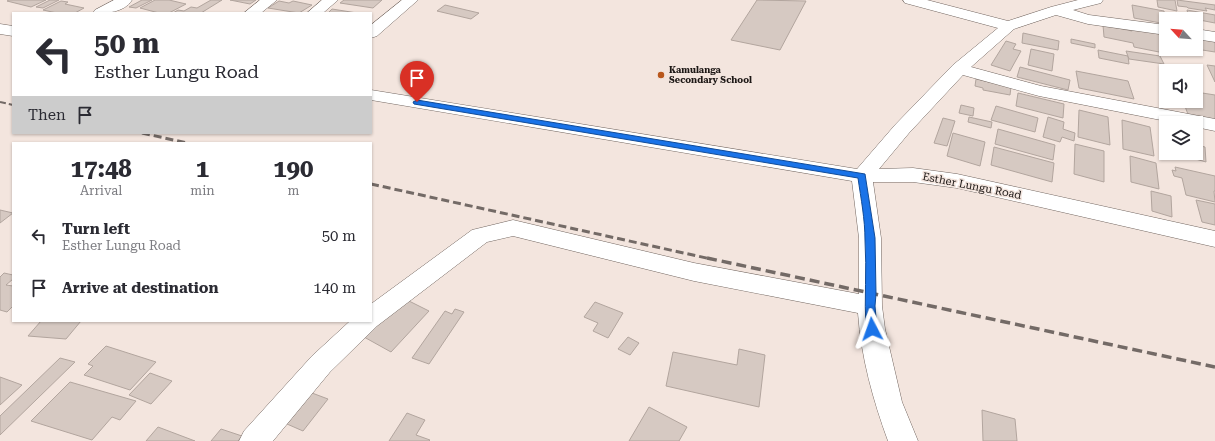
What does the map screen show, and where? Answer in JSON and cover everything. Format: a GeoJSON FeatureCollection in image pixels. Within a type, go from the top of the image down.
{"type":"FeatureCollection","features":[{"type":"Feature","properties":{"kind":"street"},"geometry":{"type":"LineString","coordinates":[[102,12],[125,0]]}},
{"type":"Feature","properties":{"kind":"street"},"geometry":{"type":"LineString","coordinates":[[252,12],[270,0]]}},
{"type":"Feature","properties":{"kind":"street"},"geometry":{"type":"LineString","coordinates":[[315,12],[331,0]]}},
{"type":"Feature","properties":{"kind":"street"},"geometry":{"type":"LineString","coordinates":[[372,32],[411,0]]}},
{"type":"Feature","properties":{"kind":"street"},"geometry":{"type":"LineString","coordinates":[[910,0],[1009,26]]}},
{"type":"Feature","properties":{"kind":"street"},"geometry":{"type":"LineString","coordinates":[[903,441],[888,402],[872,329],[870,306],[870,238],[862,176],[902,129],[959,69],[1009,26],[1056,10],[1096,0]]}},
{"type":"Feature","properties":{"kind":"street"},"geometry":{"type":"LineString","coordinates":[[1056,10],[1088,19],[1159,29]]}},
{"type":"Feature","properties":{"kind":"street"},"geometry":{"type":"LineString","coordinates":[[0,29],[12,31]]}},
{"type":"Feature","properties":{"kind":"street"},"geometry":{"type":"LineString","coordinates":[[1203,35],[1215,37]]}},
{"type":"Feature","properties":{"kind":"street"},"geometry":{"type":"LineString","coordinates":[[959,69],[1039,91],[1215,125]]}},
{"type":"Feature","properties":{"kind":"street","name":"Esther Lungu Road"},"geometry":{"type":"LineString","coordinates":[[372,95],[862,176],[913,175],[957,181],[1215,239]]}},
{"type":"Feature","properties":{"kind":"street"},"geometry":{"type":"LineString","coordinates":[[372,317],[480,236],[513,228],[694,272],[870,306]]}},
{"type":"Feature","properties":{"kind":"street"},"geometry":{"type":"LineString","coordinates":[[254,441],[321,364],[367,322]]}},
{"type":"Feature","properties":{"kind":"building"},"geometry":{"type":"Polygon","coordinates":[[[46,0],[31,7],[7,1],[46,0]]]}},
{"type":"Feature","properties":{"kind":"building"},"geometry":{"type":"Polygon","coordinates":[[[50,0],[59,0],[43,8],[36,7],[50,0]]]}},
{"type":"Feature","properties":{"kind":"building"},"geometry":{"type":"Polygon","coordinates":[[[142,0],[152,0],[136,8],[129,7],[142,0]]]}},
{"type":"Feature","properties":{"kind":"building"},"geometry":{"type":"Polygon","coordinates":[[[155,0],[169,0],[186,4],[171,12],[155,12],[140,8],[155,0]]]}},
{"type":"Feature","properties":{"kind":"building"},"geometry":{"type":"Polygon","coordinates":[[[211,0],[222,0],[203,12],[175,12],[178,10],[184,11],[191,7],[197,8],[211,0]]]}},
{"type":"Feature","properties":{"kind":"building"},"geometry":{"type":"Polygon","coordinates":[[[230,0],[256,0],[250,4],[230,0]]]}},
{"type":"Feature","properties":{"kind":"building"},"geometry":{"type":"Polygon","coordinates":[[[344,0],[382,0],[373,8],[340,3],[344,0]]]}},
{"type":"Feature","properties":{"kind":"building"},"geometry":{"type":"Polygon","coordinates":[[[757,0],[806,1],[780,50],[731,40],[757,0]]]}},
{"type":"Feature","properties":{"kind":"building"},"geometry":{"type":"Polygon","coordinates":[[[1157,0],[1175,0],[1177,11],[1158,7],[1157,0]]]}},
{"type":"Feature","properties":{"kind":"building"},"geometry":{"type":"Polygon","coordinates":[[[1177,0],[1215,5],[1215,10],[1205,8],[1207,11],[1178,6],[1177,0]]]}},
{"type":"Feature","properties":{"kind":"building"},"geometry":{"type":"Polygon","coordinates":[[[61,1],[68,2],[65,4],[84,8],[77,12],[52,12],[43,10],[61,1]]]}},
{"type":"Feature","properties":{"kind":"building"},"geometry":{"type":"Polygon","coordinates":[[[279,1],[289,3],[293,1],[312,5],[301,12],[268,8],[279,1]]]}},
{"type":"Feature","properties":{"kind":"building"},"geometry":{"type":"Polygon","coordinates":[[[445,5],[479,13],[471,19],[437,11],[445,5]]]}},
{"type":"Feature","properties":{"kind":"building"},"geometry":{"type":"Polygon","coordinates":[[[1132,5],[1164,11],[1159,12],[1159,23],[1134,18],[1132,5]]]}},
{"type":"Feature","properties":{"kind":"building"},"geometry":{"type":"Polygon","coordinates":[[[332,9],[351,12],[329,12],[332,9]]]}},
{"type":"Feature","properties":{"kind":"building"},"geometry":{"type":"Polygon","coordinates":[[[1187,10],[1198,12],[1188,12],[1187,10]]]}},
{"type":"Feature","properties":{"kind":"building"},"geometry":{"type":"Polygon","coordinates":[[[1203,13],[1215,15],[1215,23],[1203,21],[1203,13]]]}},
{"type":"Feature","properties":{"kind":"building"},"geometry":{"type":"Polygon","coordinates":[[[1103,25],[1132,31],[1131,28],[1159,33],[1159,52],[1134,47],[1133,43],[1104,37],[1103,25]]]}},
{"type":"Feature","properties":{"kind":"building"},"geometry":{"type":"Polygon","coordinates":[[[1023,33],[1059,41],[1058,50],[1022,43],[1023,33]]]}},
{"type":"Feature","properties":{"kind":"building"},"geometry":{"type":"Polygon","coordinates":[[[1203,38],[1215,42],[1215,52],[1203,50],[1203,38]]]}},
{"type":"Feature","properties":{"kind":"building"},"geometry":{"type":"Polygon","coordinates":[[[1071,39],[1095,44],[1095,48],[1071,43],[1071,39]]]}},
{"type":"Feature","properties":{"kind":"building"},"geometry":{"type":"Polygon","coordinates":[[[1006,41],[1016,44],[1013,49],[1021,51],[1010,71],[991,65],[1006,41]]]}},
{"type":"Feature","properties":{"kind":"building"},"geometry":{"type":"Polygon","coordinates":[[[1031,49],[1054,54],[1052,71],[1028,65],[1031,49]]]}},
{"type":"Feature","properties":{"kind":"building"},"geometry":{"type":"Polygon","coordinates":[[[1098,50],[1128,56],[1129,64],[1099,58],[1098,50]]]}},
{"type":"Feature","properties":{"kind":"building"},"geometry":{"type":"Polygon","coordinates":[[[1126,51],[1160,56],[1164,64],[1129,59],[1126,51]]]}},
{"type":"Feature","properties":{"kind":"building"},"geometry":{"type":"Polygon","coordinates":[[[1207,65],[1215,66],[1215,82],[1207,65]]]}},
{"type":"Feature","properties":{"kind":"building"},"geometry":{"type":"Polygon","coordinates":[[[1020,67],[1070,80],[1068,90],[1017,77],[1020,67]]]}},
{"type":"Feature","properties":{"kind":"building"},"geometry":{"type":"Polygon","coordinates":[[[1076,71],[1128,81],[1134,99],[1079,88],[1076,71]]]}},
{"type":"Feature","properties":{"kind":"building"},"geometry":{"type":"Polygon","coordinates":[[[976,79],[1011,87],[1010,95],[983,90],[983,88],[975,86],[976,79]]]}},
{"type":"Feature","properties":{"kind":"building"},"geometry":{"type":"Polygon","coordinates":[[[1018,93],[1064,104],[1063,118],[1016,106],[1018,93]]]}},
{"type":"Feature","properties":{"kind":"building"},"geometry":{"type":"Polygon","coordinates":[[[1203,93],[1215,95],[1215,121],[1203,119],[1203,116],[1189,116],[1186,108],[1203,108],[1203,93]]]}},
{"type":"Feature","properties":{"kind":"building"},"geometry":{"type":"Polygon","coordinates":[[[961,105],[974,108],[973,116],[959,113],[961,105]]]}},
{"type":"Feature","properties":{"kind":"building"},"geometry":{"type":"Polygon","coordinates":[[[996,106],[1038,118],[1035,132],[991,120],[996,106]]]}},
{"type":"Feature","properties":{"kind":"building"},"geometry":{"type":"Polygon","coordinates":[[[1079,110],[1108,117],[1110,145],[1078,137],[1079,110]]]}},
{"type":"Feature","properties":{"kind":"building"},"geometry":{"type":"Polygon","coordinates":[[[969,117],[992,122],[991,128],[968,122],[969,117]]]}},
{"type":"Feature","properties":{"kind":"building"},"geometry":{"type":"Polygon","coordinates":[[[1048,117],[1064,122],[1063,129],[1075,133],[1074,141],[1062,137],[1060,142],[1043,137],[1048,117]]]}},
{"type":"Feature","properties":{"kind":"building"},"geometry":{"type":"Polygon","coordinates":[[[943,118],[955,121],[947,146],[934,143],[943,118]]]}},
{"type":"Feature","properties":{"kind":"building"},"geometry":{"type":"Polygon","coordinates":[[[1122,120],[1150,127],[1154,156],[1123,149],[1122,120]]]}},
{"type":"Feature","properties":{"kind":"building"},"geometry":{"type":"Polygon","coordinates":[[[998,129],[1055,145],[1053,160],[995,144],[998,129]]]}},
{"type":"Feature","properties":{"kind":"building"},"geometry":{"type":"Polygon","coordinates":[[[953,133],[985,142],[980,166],[947,156],[953,133]]]}},
{"type":"Feature","properties":{"kind":"building"},"geometry":{"type":"Polygon","coordinates":[[[1075,144],[1104,151],[1104,182],[1074,174],[1075,144]]]}},
{"type":"Feature","properties":{"kind":"building"},"geometry":{"type":"Polygon","coordinates":[[[1203,146],[1205,147],[1206,162],[1199,160],[1203,160],[1203,146]]]}},
{"type":"Feature","properties":{"kind":"building"},"geometry":{"type":"Polygon","coordinates":[[[994,147],[1054,163],[1052,182],[991,165],[994,147]]]}},
{"type":"Feature","properties":{"kind":"building"},"geometry":{"type":"Polygon","coordinates":[[[1130,156],[1156,163],[1159,189],[1131,182],[1130,156]]]}},
{"type":"Feature","properties":{"kind":"building"},"geometry":{"type":"Polygon","coordinates":[[[1175,167],[1215,176],[1215,202],[1186,195],[1182,178],[1174,176],[1172,170],[1176,171],[1175,167]]]}},
{"type":"Feature","properties":{"kind":"building"},"geometry":{"type":"Polygon","coordinates":[[[1151,191],[1171,196],[1172,217],[1152,211],[1151,191]]]}},
{"type":"Feature","properties":{"kind":"building"},"geometry":{"type":"Polygon","coordinates":[[[1196,200],[1215,204],[1215,225],[1202,222],[1196,200]]]}},
{"type":"Feature","properties":{"kind":"building"},"geometry":{"type":"Polygon","coordinates":[[[0,210],[12,213],[12,214],[0,223],[0,210]]]}},
{"type":"Feature","properties":{"kind":"building"},"geometry":{"type":"Polygon","coordinates":[[[4,273],[12,275],[12,280],[6,285],[12,286],[12,307],[7,312],[0,310],[0,277],[4,273]]]}},
{"type":"Feature","properties":{"kind":"building"},"geometry":{"type":"Polygon","coordinates":[[[403,298],[429,311],[391,352],[364,337],[403,298]]]}},
{"type":"Feature","properties":{"kind":"building"},"geometry":{"type":"Polygon","coordinates":[[[595,302],[623,313],[608,338],[593,331],[598,323],[584,317],[595,302]]]}},
{"type":"Feature","properties":{"kind":"building"},"geometry":{"type":"Polygon","coordinates":[[[455,309],[464,312],[429,364],[412,358],[445,311],[452,314],[455,309]]]}},
{"type":"Feature","properties":{"kind":"building"},"geometry":{"type":"Polygon","coordinates":[[[40,322],[80,322],[66,339],[28,336],[40,322]]]}},
{"type":"Feature","properties":{"kind":"building"},"geometry":{"type":"Polygon","coordinates":[[[628,337],[639,343],[630,355],[618,349],[628,337]]]}},
{"type":"Feature","properties":{"kind":"building"},"geometry":{"type":"Polygon","coordinates":[[[106,346],[156,362],[130,390],[84,375],[93,366],[88,364],[106,346]]]}},
{"type":"Feature","properties":{"kind":"building"},"geometry":{"type":"Polygon","coordinates":[[[739,349],[765,355],[759,407],[666,386],[673,352],[737,365],[739,349]]]}},
{"type":"Feature","properties":{"kind":"building"},"geometry":{"type":"Polygon","coordinates":[[[60,358],[75,362],[0,435],[0,416],[60,358]]]}},
{"type":"Feature","properties":{"kind":"building"},"geometry":{"type":"Polygon","coordinates":[[[150,373],[172,381],[151,404],[129,395],[150,373]]]}},
{"type":"Feature","properties":{"kind":"building"},"geometry":{"type":"Polygon","coordinates":[[[0,377],[22,385],[0,405],[0,377]]]}},
{"type":"Feature","properties":{"kind":"building"},"geometry":{"type":"Polygon","coordinates":[[[70,382],[136,401],[120,420],[112,417],[92,440],[31,421],[70,382]]]}},
{"type":"Feature","properties":{"kind":"building"},"geometry":{"type":"Polygon","coordinates":[[[312,393],[328,399],[303,431],[287,424],[312,393]]]}},
{"type":"Feature","properties":{"kind":"building"},"geometry":{"type":"Polygon","coordinates":[[[649,407],[687,427],[679,441],[629,441],[649,407]]]}},
{"type":"Feature","properties":{"kind":"building"},"geometry":{"type":"Polygon","coordinates":[[[982,410],[1015,419],[1017,441],[983,441],[982,410]]]}},
{"type":"Feature","properties":{"kind":"building"},"geometry":{"type":"Polygon","coordinates":[[[407,413],[425,420],[416,435],[430,440],[429,441],[389,441],[407,413]]]}},
{"type":"Feature","properties":{"kind":"building"},"geometry":{"type":"Polygon","coordinates":[[[158,427],[195,441],[146,441],[158,427]]]}},
{"type":"Feature","properties":{"kind":"building"},"geometry":{"type":"Polygon","coordinates":[[[221,429],[242,436],[238,441],[211,441],[221,429]]]}},
{"type":"Feature","properties":{"kind":"railway"},"geometry":{"type":"LineString","coordinates":[[0,102],[12,105]]}},
{"type":"Feature","properties":{"kind":"railway"},"geometry":{"type":"LineString","coordinates":[[146,134],[182,142]]}},
{"type":"Feature","properties":{"kind":"railway"},"geometry":{"type":"LineString","coordinates":[[372,184],[711,259]]}},
{"type":"Feature","properties":{"kind":"railway"},"geometry":{"type":"LineString","coordinates":[[707,258],[1215,367]]}},
{"type":"Feature","properties":{"kind":"place","name":"Kamulanga Secondary School"},"geometry":{"type":"Point","coordinates":[661,75]}},
{"type":"Feature","properties":{"kind":"route"},"geometry":{"type":"LineString","coordinates":[[417,102],[862,176],[870,238],[870,306],[872,329]]}}]}
